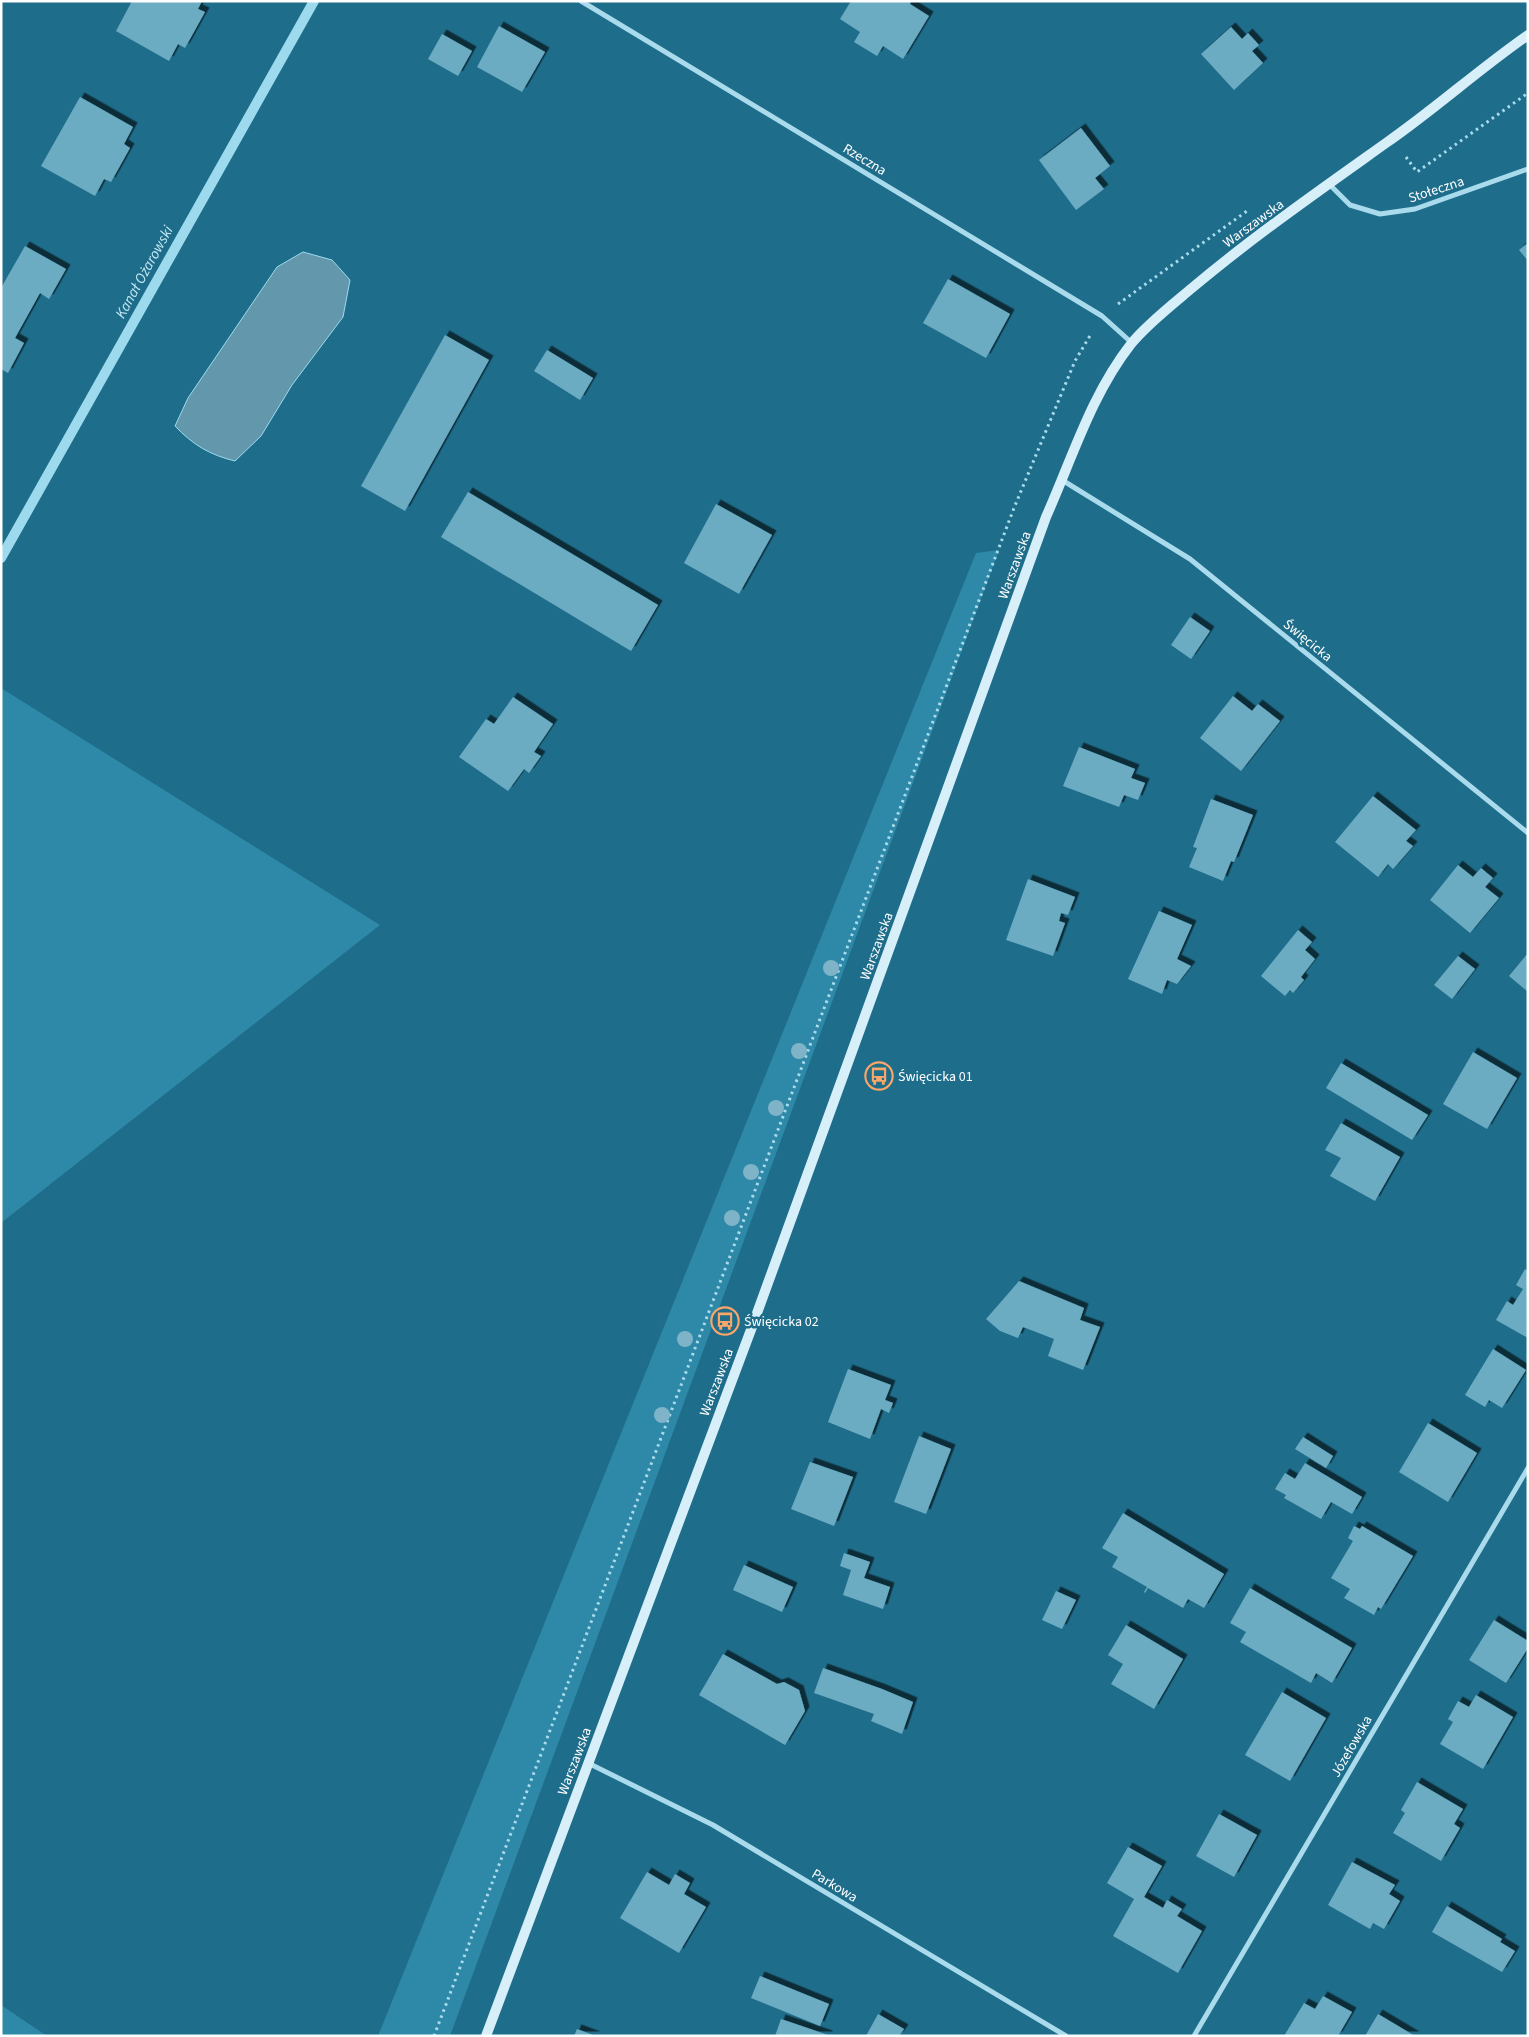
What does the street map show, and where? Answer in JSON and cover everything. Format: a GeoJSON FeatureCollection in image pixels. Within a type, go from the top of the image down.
{"type":"FeatureCollection","features":[{"type":"Feature","properties":{"kind":"main road","name":"Warszawska"},"geometry":{"type":"LineString","coordinates":[[486,2036],[764,1293],[1046,517],[1088,418],[1110,373],[1132,343],[1179,299],[1231,255],[1392,139],[1490,62],[1528,35]]}},
{"type":"Feature","properties":{"kind":"street","name":"Rzeczna"},"geometry":{"type":"LineString","coordinates":[[581,1],[1102,316],[1132,343]]}},
{"type":"Feature","properties":{"kind":"street","name":"Stołeczna"},"geometry":{"type":"LineString","coordinates":[[1329,184],[1350,205],[1380,214],[1415,209],[1528,169]]}},
{"type":"Feature","properties":{"kind":"street","name":"Święcicka"},"geometry":{"type":"LineString","coordinates":[[1062,480],[1190,559],[1528,834]]}},
{"type":"Feature","properties":{"kind":"street","name":"Józefowska"},"geometry":{"type":"LineString","coordinates":[[1194,2036],[1528,1468]]}},
{"type":"Feature","properties":{"kind":"street","name":"Parkowa"},"geometry":{"type":"LineString","coordinates":[[588,1763],[713,1825],[1066,2036]]}},
{"type":"Feature","properties":{"kind":"shaded area"},"geometry":{"type":"Polygon","coordinates":[[[303,252],[332,260],[350,280],[343,317],[292,385],[261,436],[235,461],[218,456],[195,444],[175,426],[188,398],[277,267],[303,252]]]}},
{"type":"Feature","properties":{"kind":"shaded area"},"geometry":{"type":"Polygon","coordinates":[[[999,550],[450,2036],[378,2036],[976,553],[999,550]]]}},
{"type":"Feature","properties":{"kind":"shaded area"},"geometry":{"type":"Polygon","coordinates":[[[1,688],[380,925],[1,1223],[1,688]]]}},
{"type":"Feature","properties":{"kind":"shaded area"},"geometry":{"type":"Polygon","coordinates":[[[1,2005],[47,2036],[1,2036],[1,2005]]]}},
{"type":"Feature","properties":{"kind":"building"},"geometry":{"type":"Polygon","coordinates":[[[132,1],[202,1],[198,9],[205,12],[185,48],[178,44],[169,61],[116,31],[132,1]]]}},
{"type":"Feature","properties":{"kind":"building"},"geometry":{"type":"Polygon","coordinates":[[[851,1],[911,1],[910,4],[929,16],[903,59],[883,46],[877,56],[854,42],[860,32],[840,19],[851,1]]]}},
{"type":"Feature","properties":{"kind":"building"},"geometry":{"type":"Polygon","coordinates":[[[499,26],[545,52],[522,92],[477,67],[499,26]]]}},
{"type":"Feature","properties":{"kind":"building"},"geometry":{"type":"Polygon","coordinates":[[[1231,27],[1242,39],[1248,33],[1259,45],[1252,51],[1263,63],[1234,90],[1201,54],[1231,27]]]}},
{"type":"Feature","properties":{"kind":"building"},"geometry":{"type":"Polygon","coordinates":[[[442,34],[472,51],[458,76],[428,59],[442,34]]]}},
{"type":"Feature","properties":{"kind":"building"},"geometry":{"type":"Polygon","coordinates":[[[80,97],[133,127],[124,144],[130,148],[111,182],[104,179],[95,196],[41,166],[80,97]]]}},
{"type":"Feature","properties":{"kind":"building"},"geometry":{"type":"Polygon","coordinates":[[[1081,128],[1110,166],[1095,178],[1104,189],[1076,210],[1039,160],[1081,128]]]}},
{"type":"Feature","properties":{"kind":"building"},"geometry":{"type":"Polygon","coordinates":[[[1528,243],[1528,261],[1519,250],[1528,243]]]}},
{"type":"Feature","properties":{"kind":"building"},"geometry":{"type":"Polygon","coordinates":[[[25,246],[66,269],[49,299],[40,293],[15,338],[24,343],[8,373],[1,369],[1,288],[25,246]]]}},
{"type":"Feature","properties":{"kind":"building"},"geometry":{"type":"Polygon","coordinates":[[[948,279],[1010,314],[986,358],[923,323],[948,279]]]}},
{"type":"Feature","properties":{"kind":"building"},"geometry":{"type":"Polygon","coordinates":[[[445,335],[489,360],[405,511],[361,486],[445,335]]]}},
{"type":"Feature","properties":{"kind":"building"},"geometry":{"type":"Polygon","coordinates":[[[547,350],[593,378],[580,400],[534,371],[547,350]]]}},
{"type":"Feature","properties":{"kind":"building"},"geometry":{"type":"Polygon","coordinates":[[[468,492],[658,605],[631,651],[441,537],[468,492]]]}},
{"type":"Feature","properties":{"kind":"building"},"geometry":{"type":"Polygon","coordinates":[[[716,504],[772,535],[739,594],[684,563],[716,504]]]}},
{"type":"Feature","properties":{"kind":"building"},"geometry":{"type":"Polygon","coordinates":[[[1190,617],[1210,631],[1191,659],[1171,645],[1190,617]]]}},
{"type":"Feature","properties":{"kind":"building"},"geometry":{"type":"Polygon","coordinates":[[[1233,696],[1252,711],[1258,704],[1280,721],[1241,771],[1200,738],[1233,696]]]}},
{"type":"Feature","properties":{"kind":"building"},"geometry":{"type":"Polygon","coordinates":[[[513,697],[553,724],[534,752],[541,756],[529,773],[524,769],[508,791],[459,757],[486,719],[494,724],[513,697]]]}},
{"type":"Feature","properties":{"kind":"building"},"geometry":{"type":"Polygon","coordinates":[[[1079,747],[1135,769],[1131,778],[1145,783],[1138,800],[1124,795],[1119,807],[1063,786],[1079,747]]]}},
{"type":"Feature","properties":{"kind":"building"},"geometry":{"type":"Polygon","coordinates":[[[1373,796],[1416,830],[1406,841],[1413,846],[1393,869],[1388,864],[1378,877],[1335,842],[1373,796]]]}},
{"type":"Feature","properties":{"kind":"building"},"geometry":{"type":"Polygon","coordinates":[[[1211,799],[1253,815],[1234,862],[1231,861],[1223,881],[1189,867],[1197,848],[1193,847],[1211,799]]]}},
{"type":"Feature","properties":{"kind":"building"},"geometry":{"type":"Polygon","coordinates":[[[1458,865],[1473,877],[1481,868],[1493,878],[1485,887],[1499,898],[1470,933],[1430,900],[1458,865]]]}},
{"type":"Feature","properties":{"kind":"building"},"geometry":{"type":"Polygon","coordinates":[[[1028,879],[1075,897],[1068,915],[1061,913],[1059,921],[1065,923],[1053,956],[1006,940],[1028,879]]]}},
{"type":"Feature","properties":{"kind":"building"},"geometry":{"type":"Polygon","coordinates":[[[1159,911],[1192,925],[1177,959],[1191,966],[1177,984],[1167,980],[1162,994],[1128,979],[1159,911]]]}},
{"type":"Feature","properties":{"kind":"building"},"geometry":{"type":"Polygon","coordinates":[[[1298,930],[1312,942],[1305,950],[1315,959],[1301,977],[1304,980],[1293,993],[1290,990],[1285,996],[1261,976],[1298,930]]]}},
{"type":"Feature","properties":{"kind":"building"},"geometry":{"type":"Polygon","coordinates":[[[1528,953],[1528,992],[1509,976],[1528,953]]]}},
{"type":"Feature","properties":{"kind":"building"},"geometry":{"type":"Polygon","coordinates":[[[1458,956],[1475,969],[1452,999],[1434,985],[1458,956]]]}},
{"type":"Feature","properties":{"kind":"building"},"geometry":{"type":"Polygon","coordinates":[[[1473,1052],[1517,1078],[1487,1129],[1443,1104],[1473,1052]]]}},
{"type":"Feature","properties":{"kind":"building"},"geometry":{"type":"Polygon","coordinates":[[[1341,1063],[1428,1115],[1412,1140],[1326,1088],[1341,1063]]]}},
{"type":"Feature","properties":{"kind":"building"},"geometry":{"type":"Polygon","coordinates":[[[1341,1123],[1400,1157],[1375,1201],[1330,1176],[1341,1158],[1325,1150],[1341,1123]]]}},
{"type":"Feature","properties":{"kind":"building"},"geometry":{"type":"Polygon","coordinates":[[[1525,1269],[1528,1271],[1528,1338],[1496,1320],[1507,1301],[1513,1305],[1523,1289],[1516,1285],[1525,1269]]]}},
{"type":"Feature","properties":{"kind":"building"},"geometry":{"type":"Polygon","coordinates":[[[1019,1281],[1084,1308],[1080,1320],[1100,1327],[1083,1370],[1048,1356],[1054,1339],[1023,1327],[1018,1338],[1000,1331],[986,1319],[1019,1281]]]}},
{"type":"Feature","properties":{"kind":"building"},"geometry":{"type":"Polygon","coordinates":[[[1493,1349],[1526,1370],[1502,1408],[1489,1400],[1485,1407],[1465,1395],[1493,1349]]]}},
{"type":"Feature","properties":{"kind":"building"},"geometry":{"type":"Polygon","coordinates":[[[848,1369],[891,1385],[885,1400],[893,1403],[889,1413],[881,1409],[870,1439],[828,1422],[848,1369]]]}},
{"type":"Feature","properties":{"kind":"building"},"geometry":{"type":"Polygon","coordinates":[[[1428,1423],[1477,1453],[1448,1502],[1399,1472],[1428,1423]]]}},
{"type":"Feature","properties":{"kind":"building"},"geometry":{"type":"Polygon","coordinates":[[[919,1436],[951,1449],[926,1514],[894,1502],[919,1436]]]}},
{"type":"Feature","properties":{"kind":"building"},"geometry":{"type":"Polygon","coordinates":[[[1303,1437],[1333,1456],[1326,1468],[1295,1449],[1303,1437]]]}},
{"type":"Feature","properties":{"kind":"building"},"geometry":{"type":"Polygon","coordinates":[[[810,1462],[853,1477],[834,1526],[791,1509],[810,1462]]]}},
{"type":"Feature","properties":{"kind":"building"},"geometry":{"type":"Polygon","coordinates":[[[1305,1463],[1362,1497],[1352,1514],[1331,1502],[1321,1519],[1284,1498],[1286,1495],[1275,1489],[1285,1473],[1295,1479],[1305,1463]]]}},
{"type":"Feature","properties":{"kind":"building"},"geometry":{"type":"Polygon","coordinates":[[[1123,1513],[1224,1574],[1204,1608],[1188,1599],[1183,1608],[1148,1588],[1145,1593],[1147,1587],[1112,1567],[1118,1557],[1102,1548],[1123,1513]]]}},
{"type":"Feature","properties":{"kind":"building"},"geometry":{"type":"Polygon","coordinates":[[[1354,1526],[1360,1529],[1362,1526],[1413,1556],[1381,1609],[1378,1607],[1374,1615],[1344,1598],[1350,1589],[1331,1578],[1353,1541],[1348,1538],[1354,1526]]]}},
{"type":"Feature","properties":{"kind":"building"},"geometry":{"type":"Polygon","coordinates":[[[844,1553],[870,1562],[864,1578],[890,1587],[883,1609],[843,1595],[851,1570],[840,1566],[844,1553]]]}},
{"type":"Feature","properties":{"kind":"building"},"geometry":{"type":"Polygon","coordinates":[[[744,1565],[793,1587],[782,1612],[733,1590],[744,1565]]]}},
{"type":"Feature","properties":{"kind":"building"},"geometry":{"type":"Polygon","coordinates":[[[1250,1588],[1352,1648],[1332,1683],[1316,1673],[1311,1683],[1240,1642],[1246,1632],[1230,1623],[1250,1588]]]}},
{"type":"Feature","properties":{"kind":"building"},"geometry":{"type":"Polygon","coordinates":[[[1056,1591],[1076,1600],[1062,1629],[1042,1620],[1056,1591]]]}},
{"type":"Feature","properties":{"kind":"building"},"geometry":{"type":"Polygon","coordinates":[[[1494,1620],[1528,1641],[1528,1648],[1506,1683],[1469,1660],[1494,1620]]]}},
{"type":"Feature","properties":{"kind":"building"},"geometry":{"type":"Polygon","coordinates":[[[1126,1625],[1183,1659],[1154,1709],[1111,1684],[1123,1664],[1108,1655],[1126,1625]]]}},
{"type":"Feature","properties":{"kind":"building"},"geometry":{"type":"Polygon","coordinates":[[[723,1654],[777,1684],[784,1682],[799,1690],[805,1711],[785,1745],[699,1695],[723,1654]]]}},
{"type":"Feature","properties":{"kind":"building"},"geometry":{"type":"Polygon","coordinates":[[[823,1668],[913,1702],[902,1734],[871,1721],[874,1714],[814,1693],[823,1668]]]}},
{"type":"Feature","properties":{"kind":"building"},"geometry":{"type":"Polygon","coordinates":[[[1282,1692],[1326,1718],[1290,1781],[1245,1755],[1282,1692]]]}},
{"type":"Feature","properties":{"kind":"building"},"geometry":{"type":"Polygon","coordinates":[[[1476,1695],[1513,1717],[1483,1769],[1440,1744],[1453,1722],[1448,1719],[1458,1701],[1469,1707],[1476,1695]]]}},
{"type":"Feature","properties":{"kind":"building"},"geometry":{"type":"Polygon","coordinates":[[[1417,1782],[1463,1809],[1454,1824],[1460,1828],[1441,1861],[1393,1833],[1405,1813],[1401,1810],[1417,1782]]]}},
{"type":"Feature","properties":{"kind":"building"},"geometry":{"type":"Polygon","coordinates":[[[1219,1814],[1257,1835],[1234,1877],[1196,1856],[1219,1814]]]}},
{"type":"Feature","properties":{"kind":"building"},"geometry":{"type":"Polygon","coordinates":[[[1128,1847],[1162,1866],[1144,1897],[1163,1908],[1167,1900],[1182,1909],[1177,1916],[1202,1931],[1178,1973],[1113,1936],[1134,1899],[1107,1883],[1128,1847]]]}},
{"type":"Feature","properties":{"kind":"building"},"geometry":{"type":"Polygon","coordinates":[[[1352,1862],[1395,1885],[1389,1894],[1400,1901],[1384,1929],[1373,1923],[1370,1929],[1328,1905],[1352,1862]]]}},
{"type":"Feature","properties":{"kind":"building"},"geometry":{"type":"Polygon","coordinates":[[[647,1872],[669,1885],[675,1874],[690,1883],[684,1894],[706,1907],[679,1953],[620,1918],[647,1872]]]}},
{"type":"Feature","properties":{"kind":"building"},"geometry":{"type":"Polygon","coordinates":[[[1447,1906],[1502,1939],[1500,1942],[1515,1951],[1502,1972],[1432,1932],[1447,1906]]]}},
{"type":"Feature","properties":{"kind":"building"},"geometry":{"type":"Polygon","coordinates":[[[760,1976],[829,2004],[820,2026],[751,1998],[760,1976]]]}},
{"type":"Feature","properties":{"kind":"building"},"geometry":{"type":"Polygon","coordinates":[[[1323,1996],[1352,2012],[1338,2036],[1284,2036],[1304,2003],[1315,2009],[1323,1996]]]}},
{"type":"Feature","properties":{"kind":"building"},"geometry":{"type":"Polygon","coordinates":[[[878,2014],[904,2029],[899,2036],[866,2036],[878,2014]]]}},
{"type":"Feature","properties":{"kind":"building"},"geometry":{"type":"Polygon","coordinates":[[[1378,2014],[1415,2036],[1365,2036],[1378,2014]]]}},
{"type":"Feature","properties":{"kind":"building"},"geometry":{"type":"Polygon","coordinates":[[[781,2019],[828,2035],[828,2036],[775,2036],[781,2019]]]}},
{"type":"Feature","properties":{"kind":"building"},"geometry":{"type":"Polygon","coordinates":[[[577,2029],[596,2036],[574,2036],[577,2029]]]}},
{"type":"Feature","properties":{"kind":"waterway","name":"Kanał Ożarowski"},"geometry":{"type":"LineString","coordinates":[[1,558],[314,1]]}},
{"type":"Feature","properties":{"kind":"place","name":"Święcicka 01"},"geometry":{"type":"Point","coordinates":[879,1076]}},
{"type":"Feature","properties":{"kind":"place","name":"Święcicka 02"},"geometry":{"type":"Point","coordinates":[725,1321]}}]}
